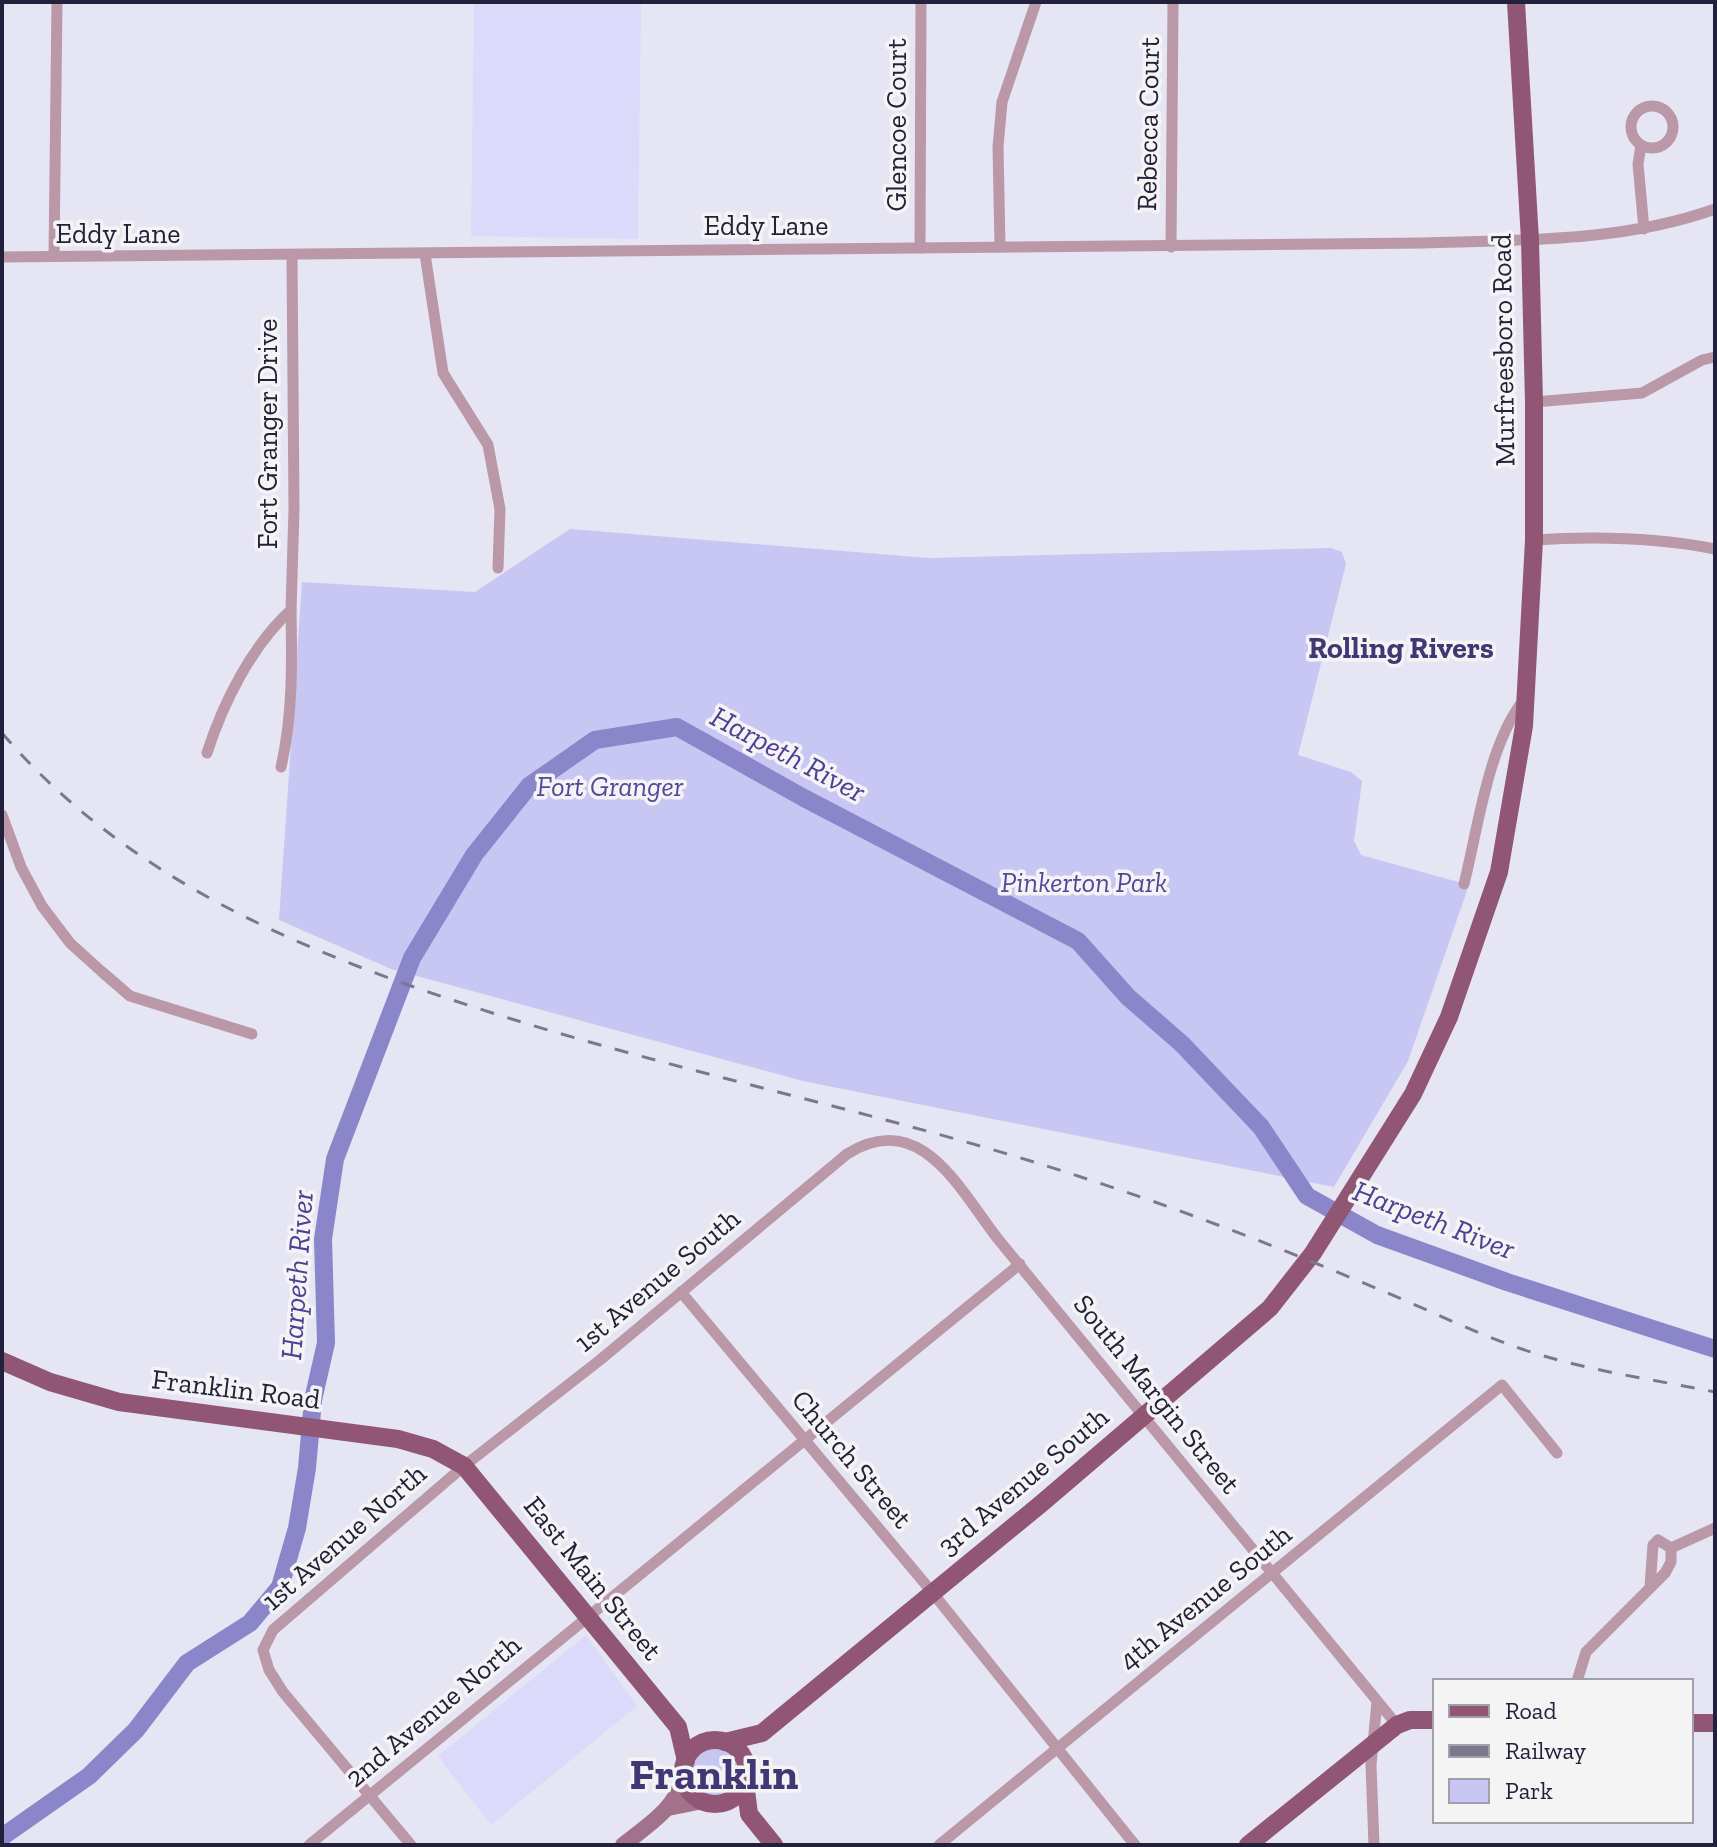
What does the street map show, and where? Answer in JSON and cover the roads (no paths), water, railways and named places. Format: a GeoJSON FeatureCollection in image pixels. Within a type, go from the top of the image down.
{"type":"FeatureCollection","features":[{"type":"Feature","properties":{"kind":"main road","name":"Murfreesboro Road"},"geometry":{"type":"LineString","coordinates":[[1311,1257],[1413,1094],[1449,1017],[1474,952],[1499,872],[1513,806],[1526,698],[1534,540],[1530,240],[1516,2]]}},
{"type":"Feature","properties":{"kind":"main road","name":"3rd Avenue South"},"geometry":{"type":"LineString","coordinates":[[716,1742],[762,1733],[1144,1417],[1270,1308],[1311,1257]]}},
{"type":"Feature","properties":{"kind":"main road","name":"Franklin Road"},"geometry":{"type":"LineString","coordinates":[[2,1361],[50,1382],[119,1402],[361,1433],[433,1449],[464,1466]]}},
{"type":"Feature","properties":{"kind":"main road","name":"East Main Street"},"geometry":{"type":"LineString","coordinates":[[464,1466],[678,1727],[685,1768]]}},
{"type":"Feature","properties":{"kind":"main road"},"geometry":{"type":"LineString","coordinates":[[1248,1845],[1397,1725],[1410,1720],[1433,1720]]}},
{"type":"Feature","properties":{"kind":"main road"},"geometry":{"type":"LineString","coordinates":[[1693,1723],[1715,1723]]}},
{"type":"Feature","properties":{"kind":"main road","name":"East Main Street"},"geometry":{"type":"LineString","coordinates":[[678,1727],[716,1742]]}},
{"type":"Feature","properties":{"kind":"main road"},"geometry":{"type":"LineString","coordinates":[[668,1808],[738,1795],[762,1733]]}},
{"type":"Feature","properties":{"kind":"main road"},"geometry":{"type":"LineString","coordinates":[[623,1845],[676,1798],[695,1748],[716,1742],[742,1755],[749,1814]]}},
{"type":"Feature","properties":{"kind":"main road"},"geometry":{"type":"LineString","coordinates":[[685,1768],[690,1790],[712,1802],[749,1814],[774,1845]]}},
{"type":"Feature","properties":{"kind":"street"},"geometry":{"type":"LineString","coordinates":[[54,256],[57,2]]}},
{"type":"Feature","properties":{"kind":"street","name":"Glencoe Court"},"geometry":{"type":"LineString","coordinates":[[920,248],[921,2]]}},
{"type":"Feature","properties":{"kind":"street"},"geometry":{"type":"LineString","coordinates":[[1000,247],[998,147],[1002,102],[1036,2]]}},
{"type":"Feature","properties":{"kind":"street","name":"Rebecca Court"},"geometry":{"type":"LineString","coordinates":[[1171,247],[1173,2]]}},
{"type":"Feature","properties":{"kind":"street"},"geometry":{"type":"LineString","coordinates":[[1641,145],[1638,164],[1644,229]]}},
{"type":"Feature","properties":{"kind":"street","name":"Eddy Lane"},"geometry":{"type":"LineString","coordinates":[[2,257],[292,257],[1530,240],[1644,229],[1715,209]]}},
{"type":"Feature","properties":{"kind":"street"},"geometry":{"type":"LineString","coordinates":[[425,254],[443,373],[488,445],[500,509],[498,568]]}},
{"type":"Feature","properties":{"kind":"street","name":"Fort Granger Drive"},"geometry":{"type":"LineString","coordinates":[[281,767],[288,735],[292,675],[292,257]]}},
{"type":"Feature","properties":{"kind":"street"},"geometry":{"type":"LineString","coordinates":[[1534,402],[1642,393],[1702,360],[1715,357]]}},
{"type":"Feature","properties":{"kind":"street"},"geometry":{"type":"LineString","coordinates":[[1534,540],[1605,535],[1674,541],[1715,549]]}},
{"type":"Feature","properties":{"kind":"street"},"geometry":{"type":"LineString","coordinates":[[207,753],[246,668],[273,626],[291,610]]}},
{"type":"Feature","properties":{"kind":"street","name":"Murfreesboro Road"},"geometry":{"type":"LineString","coordinates":[[1464,884],[1499,744],[1510,719],[1526,698]]}},
{"type":"Feature","properties":{"kind":"street"},"geometry":{"type":"LineString","coordinates":[[2,815],[21,867],[42,906],[70,943],[101,971],[130,996],[252,1034]]}},
{"type":"Feature","properties":{"kind":"street","name":"South Margin Street"},"geometry":{"type":"LineString","coordinates":[[885,1139],[910,1144],[935,1157],[1397,1725]]}},
{"type":"Feature","properties":{"kind":"street","name":"1st Avenue South"},"geometry":{"type":"LineString","coordinates":[[464,1466],[847,1154],[865,1143],[885,1139]]}},
{"type":"Feature","properties":{"kind":"street","name":"2nd Avenue North"},"geometry":{"type":"LineString","coordinates":[[309,1845],[587,1614],[1020,1264]]}},
{"type":"Feature","properties":{"kind":"street","name":"Church Street"},"geometry":{"type":"LineString","coordinates":[[681,1292],[932,1592],[1135,1845]]}},
{"type":"Feature","properties":{"kind":"street","name":"4th Avenue South"},"geometry":{"type":"LineString","coordinates":[[939,1845],[1502,1385],[1557,1453]]}},
{"type":"Feature","properties":{"kind":"street","name":"1st Avenue North"},"geometry":{"type":"LineString","coordinates":[[370,1795],[283,1692],[269,1670],[263,1650],[273,1630],[290,1613],[464,1466]]}},
{"type":"Feature","properties":{"kind":"street"},"geometry":{"type":"LineString","coordinates":[[1671,1548],[1715,1528]]}},
{"type":"Feature","properties":{"kind":"street"},"geometry":{"type":"LineString","coordinates":[[1650,1587],[1653,1545],[1658,1540],[1671,1548]]}},
{"type":"Feature","properties":{"kind":"street"},"geometry":{"type":"LineString","coordinates":[[1578,1679],[1586,1652],[1671,1562],[1671,1548]]}},
{"type":"Feature","properties":{"kind":"street"},"geometry":{"type":"LineString","coordinates":[[1374,1845],[1371,1765],[1377,1702]]}},
{"type":"Feature","properties":{"kind":"street"},"geometry":{"type":"LineString","coordinates":[[370,1795],[411,1845]]}},
{"type":"Feature","properties":{"kind":"waterway","name":"Harpeth River"},"geometry":{"type":"LineString","coordinates":[[2,1837],[89,1776],[136,1730],[187,1663],[250,1623],[280,1587],[297,1528],[307,1468],[313,1400],[326,1343],[323,1239],[335,1159],[412,958],[474,855],[529,786],[595,740],[677,727],[804,798],[1078,941],[1128,997],[1182,1044],[1261,1127],[1307,1196],[1377,1235],[1507,1282],[1715,1349]]}},
{"type":"Feature","properties":{"kind":"railway"},"geometry":{"type":"LineString","coordinates":[[2,733],[51,784],[104,830],[161,869],[283,935],[348,962],[413,987],[556,1032],[938,1134],[1090,1180],[1271,1245],[1485,1335],[1551,1358],[1715,1392]]}},
{"type":"Feature","properties":{"kind":"district","name":"Rolling Rivers"},"geometry":{"type":"Point","coordinates":[1401,648]}},
{"type":"Feature","properties":{"kind":"district","name":"Franklin"},"geometry":{"type":"Point","coordinates":[714,1773]}},
{"type":"Feature","properties":{"kind":"park label","name":"Fort Granger"},"geometry":{"type":"Point","coordinates":[610,786]}},
{"type":"Feature","properties":{"kind":"park label","name":"Pinkerton Park"},"geometry":{"type":"Point","coordinates":[1084,882]}}]}
